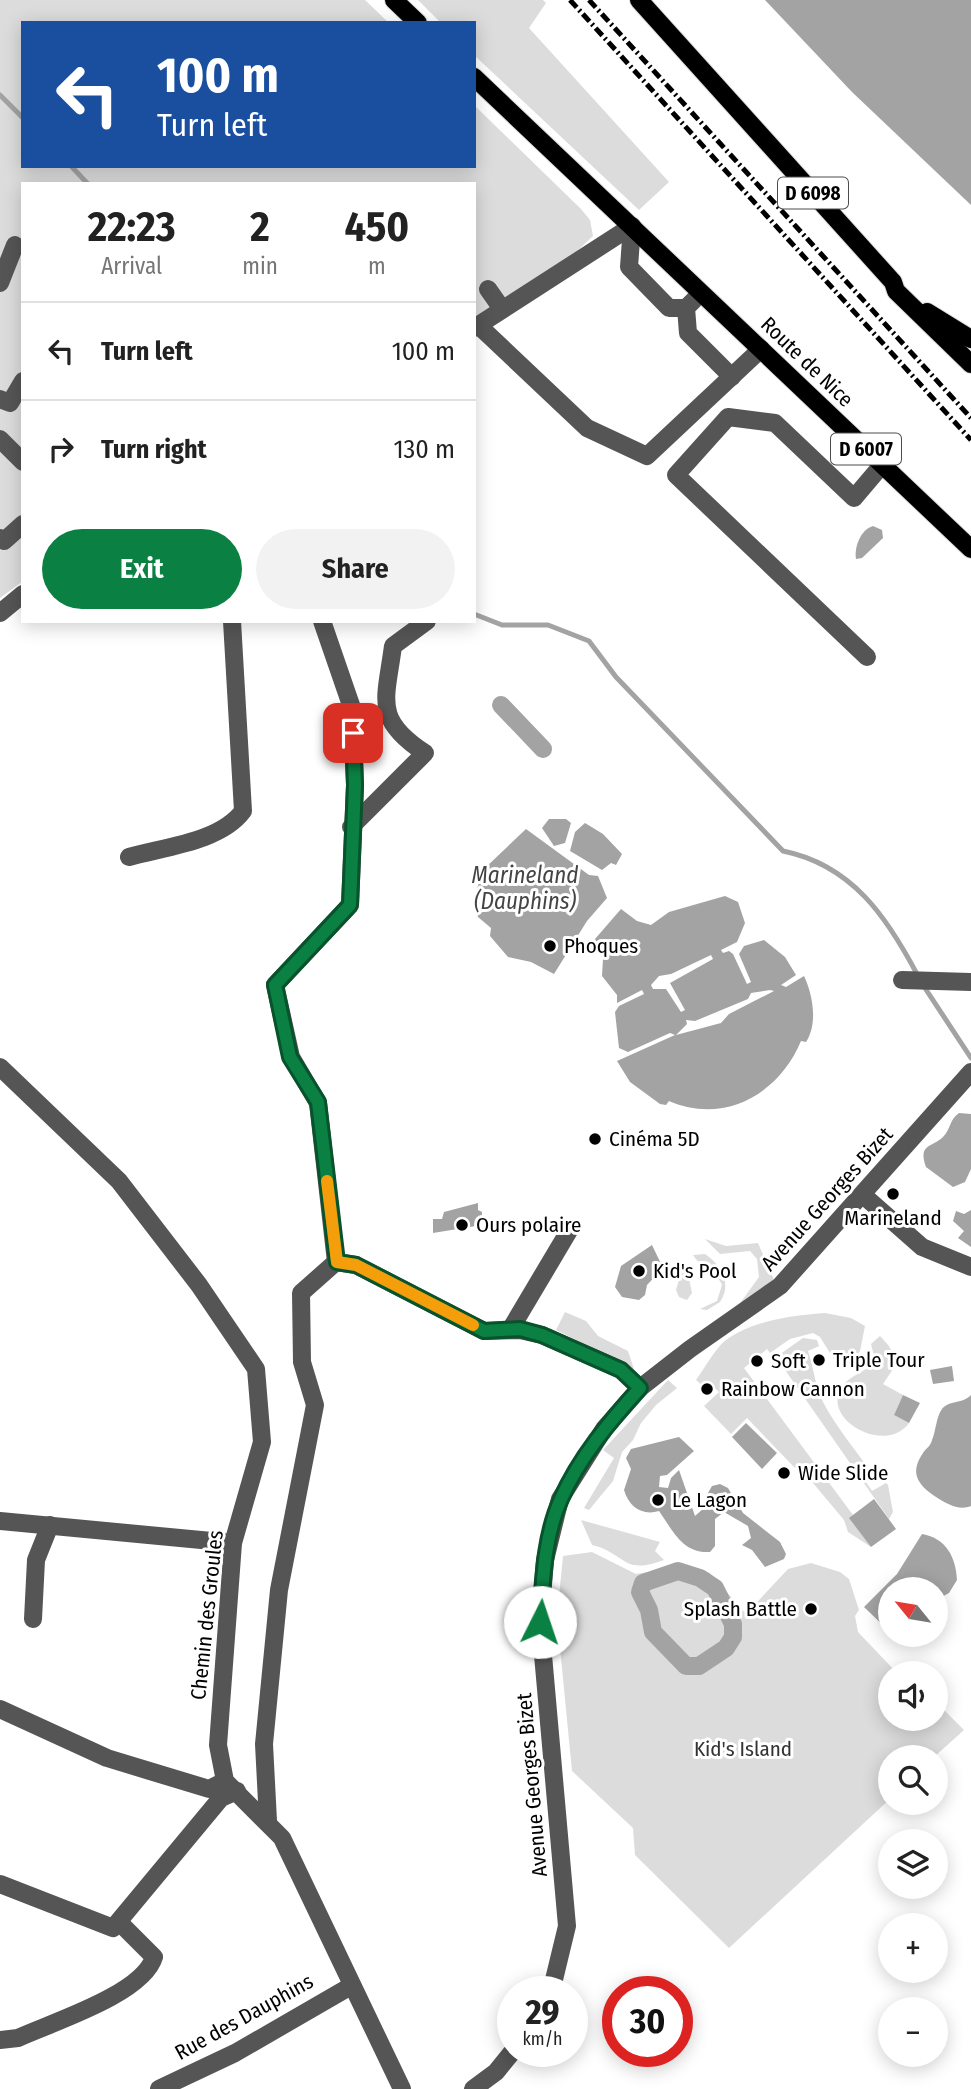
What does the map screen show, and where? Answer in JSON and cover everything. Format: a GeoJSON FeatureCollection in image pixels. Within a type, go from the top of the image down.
{"type":"FeatureCollection","features":[{"type":"Feature","properties":{"kind":"main road"},"geometry":{"type":"LineString","coordinates":[[394,0],[416,21]]}},
{"type":"Feature","properties":{"kind":"main road","name":"D 6098"},"geometry":{"type":"LineString","coordinates":[[639,0],[893,282],[943,324],[971,339]]}},
{"type":"Feature","properties":{"kind":"main road","name":"D 6007"},"geometry":{"type":"LineString","coordinates":[[476,79],[702,293]]}},
{"type":"Feature","properties":{"kind":"main road","name":"D 6098"},"geometry":{"type":"LineString","coordinates":[[893,282],[896,291],[937,334],[970,356]]}},
{"type":"Feature","properties":{"kind":"main road","name":"Route de Nice"},"geometry":{"type":"LineString","coordinates":[[702,293],[971,550]]}},
{"type":"Feature","properties":{"kind":"street"},"geometry":{"type":"LineString","coordinates":[[632,226],[629,267],[669,308],[686,308],[702,293]]}},
{"type":"Feature","properties":{"kind":"street"},"geometry":{"type":"LineString","coordinates":[[632,226],[476,326],[587,428],[647,456],[761,349]]}},
{"type":"Feature","properties":{"kind":"street"},"geometry":{"type":"LineString","coordinates":[[0,284],[12,246]]}},
{"type":"Feature","properties":{"kind":"street"},"geometry":{"type":"LineString","coordinates":[[488,289],[502,309]]}},
{"type":"Feature","properties":{"kind":"street"},"geometry":{"type":"LineString","coordinates":[[686,308],[688,332],[732,377]]}},
{"type":"Feature","properties":{"kind":"street"},"geometry":{"type":"LineString","coordinates":[[3,406],[21,383]]}},
{"type":"Feature","properties":{"kind":"street"},"geometry":{"type":"LineString","coordinates":[[867,657],[676,475],[727,417],[775,423],[854,498],[882,465]]}},
{"type":"Feature","properties":{"kind":"street"},"geometry":{"type":"LineString","coordinates":[[0,439],[21,460]]}},
{"type":"Feature","properties":{"kind":"street"},"geometry":{"type":"LineString","coordinates":[[1,541],[21,526]]}},
{"type":"Feature","properties":{"kind":"street"},"geometry":{"type":"LineString","coordinates":[[0,613],[21,596]]}},
{"type":"Feature","properties":{"kind":"street"},"geometry":{"type":"LineString","coordinates":[[129,858],[214,832],[234,822],[243,811],[232,623]]}},
{"type":"Feature","properties":{"kind":"street"},"geometry":{"type":"LineString","coordinates":[[323,623],[352,708],[355,785],[351,827],[350,905],[275,985],[290,1057],[318,1102],[337,1262]]}},
{"type":"Feature","properties":{"kind":"street"},"geometry":{"type":"LineString","coordinates":[[351,827],[425,753],[406,741],[392,724],[385,707],[394,646],[424,623]]}},
{"type":"Feature","properties":{"kind":"street"},"geometry":{"type":"LineString","coordinates":[[905,980],[971,982]]}},
{"type":"Feature","properties":{"kind":"street","name":"Chemin des Groules"},"geometry":{"type":"LineString","coordinates":[[0,1067],[119,1181],[199,1285],[256,1369],[262,1442],[233,1543],[218,1745],[231,1786]]}},
{"type":"Feature","properties":{"kind":"street","name":"Avenue Georges Bizet"},"geometry":{"type":"LineString","coordinates":[[555,1976],[567,1926],[540,1622],[544,1560],[560,1499],[604,1429],[640,1388],[780,1286],[971,1072]]}},
{"type":"Feature","properties":{"kind":"street"},"geometry":{"type":"LineString","coordinates":[[863,1195],[922,1247],[957,1268]]}},
{"type":"Feature","properties":{"kind":"street"},"geometry":{"type":"LineString","coordinates":[[510,1330],[570,1229]]}},
{"type":"Feature","properties":{"kind":"street"},"geometry":{"type":"LineString","coordinates":[[268,1821],[264,1744],[279,1590],[315,1405],[302,1362],[301,1293],[337,1262],[356,1265],[484,1331],[510,1330],[542,1335],[621,1370],[640,1388]]}},
{"type":"Feature","properties":{"kind":"street"},"geometry":{"type":"LineString","coordinates":[[0,1521],[233,1543]]}},
{"type":"Feature","properties":{"kind":"street"},"geometry":{"type":"LineString","coordinates":[[33,1619],[36,1560],[50,1525]]}},
{"type":"Feature","properties":{"kind":"street"},"geometry":{"type":"LineString","coordinates":[[0,1710],[107,1758],[209,1789],[231,1786]]}},
{"type":"Feature","properties":{"kind":"street"},"geometry":{"type":"LineString","coordinates":[[231,1786],[268,1821],[282,1839],[402,2089]]}},
{"type":"Feature","properties":{"kind":"street"},"geometry":{"type":"LineString","coordinates":[[0,1884],[113,1928],[231,1786]]}},
{"type":"Feature","properties":{"kind":"street"},"geometry":{"type":"LineString","coordinates":[[0,2040],[18,2038],[123,1991],[150,1970],[154,1957],[119,1922]]}},
{"type":"Feature","properties":{"kind":"street","name":"Rue des Dauphins"},"geometry":{"type":"LineString","coordinates":[[159,2089],[235,2053],[351,1986]]}},
{"type":"Feature","properties":{"kind":"street"},"geometry":{"type":"LineString","coordinates":[[473,2089],[500,2067]]}},
{"type":"Feature","properties":{"kind":"green space"},"geometry":{"type":"Polygon","coordinates":[[[0,0],[365,0],[387,21],[21,21],[21,168],[476,168],[476,107],[590,220],[593,236],[577,251],[476,319],[476,182],[21,182],[21,582],[0,598],[0,0]]]}},
{"type":"Feature","properties":{"kind":"green space"},"geometry":{"type":"Polygon","coordinates":[[[418,0],[543,0],[546,3],[529,28],[669,182],[639,210],[476,57],[476,21],[439,21],[418,0]]]}},
{"type":"Feature","properties":{"kind":"green space"},"geometry":{"type":"Polygon","coordinates":[[[705,1239],[726,1246],[758,1243],[774,1280],[738,1306],[759,1277],[757,1259],[750,1251],[720,1254],[705,1239]]]}},
{"type":"Feature","properties":{"kind":"green space"},"geometry":{"type":"Polygon","coordinates":[[[705,1254],[716,1263],[725,1281],[724,1295],[720,1302],[707,1310],[700,1309],[717,1301],[722,1285],[693,1255],[705,1254]]]}},
{"type":"Feature","properties":{"kind":"green space"},"geometry":{"type":"Polygon","coordinates":[[[681,1273],[688,1274],[692,1293],[687,1300],[679,1297],[676,1290],[681,1273]]]}},
{"type":"Feature","properties":{"kind":"green space"},"geometry":{"type":"Polygon","coordinates":[[[565,1312],[586,1321],[598,1336],[628,1351],[634,1369],[556,1330],[565,1312]]]}},
{"type":"Feature","properties":{"kind":"green space"},"geometry":{"type":"Polygon","coordinates":[[[825,1313],[851,1318],[865,1326],[860,1351],[847,1368],[840,1369],[820,1337],[813,1333],[790,1339],[770,1353],[767,1349],[744,1368],[853,1515],[850,1518],[871,1547],[848,1532],[844,1520],[803,1471],[794,1467],[747,1418],[731,1434],[704,1406],[719,1392],[708,1381],[703,1386],[696,1380],[718,1348],[739,1332],[783,1318],[825,1313]]]}},
{"type":"Feature","properties":{"kind":"green space"},"geometry":{"type":"Polygon","coordinates":[[[880,1336],[889,1346],[897,1363],[883,1384],[903,1395],[894,1415],[909,1423],[899,1432],[887,1436],[861,1431],[850,1424],[838,1404],[842,1386],[875,1361],[871,1344],[880,1336]]]}},
{"type":"Feature","properties":{"kind":"green space"},"geometry":{"type":"Polygon","coordinates":[[[803,1338],[817,1340],[819,1346],[808,1351],[819,1391],[835,1422],[872,1473],[864,1479],[872,1491],[886,1483],[888,1485],[893,1512],[889,1519],[776,1357],[803,1338]]]}},
{"type":"Feature","properties":{"kind":"green space"},"geometry":{"type":"Polygon","coordinates":[[[668,1380],[677,1388],[656,1405],[641,1423],[633,1440],[622,1452],[613,1481],[589,1510],[584,1508],[614,1458],[603,1450],[668,1380]]]}},
{"type":"Feature","properties":{"kind":"green space"},"geometry":{"type":"Polygon","coordinates":[[[581,1520],[660,1542],[655,1551],[664,1560],[640,1566],[625,1562],[592,1545],[581,1520]]]}},
{"type":"Feature","properties":{"kind":"green space","name":"Kid's Island"},"geometry":{"type":"Polygon","coordinates":[[[592,1552],[636,1574],[682,1566],[710,1573],[746,1614],[788,1569],[811,1563],[840,1572],[849,1579],[859,1610],[855,1616],[858,1632],[886,1661],[878,1661],[878,1731],[948,1731],[948,1714],[964,1730],[947,1745],[878,1745],[878,1810],[729,1948],[635,1855],[633,1828],[572,1771],[557,1617],[563,1556],[592,1552]]]}},
{"type":"Feature","properties":{"kind":"water"},"geometry":{"type":"Polygon","coordinates":[[[765,0],[971,0],[971,205],[852,92],[765,0]]]}},
{"type":"Feature","properties":{"kind":"water"},"geometry":{"type":"Polygon","coordinates":[[[873,526],[882,530],[883,538],[862,558],[856,559],[859,540],[868,528],[873,526]]]}},
{"type":"Feature","properties":{"kind":"water"},"geometry":{"type":"Polygon","coordinates":[[[549,819],[566,819],[571,823],[565,843],[554,846],[542,828],[549,819]]]}},
{"type":"Feature","properties":{"kind":"water"},"geometry":{"type":"Polygon","coordinates":[[[585,823],[603,834],[622,854],[616,865],[611,863],[602,870],[570,851],[575,832],[585,823]]]}},
{"type":"Feature","properties":{"kind":"water","name":"Marineland (Dauphins)"},"geometry":{"type":"Polygon","coordinates":[[[526,829],[589,875],[598,876],[607,898],[587,921],[554,974],[531,962],[508,957],[490,936],[491,928],[478,917],[472,901],[485,868],[526,829]]]}},
{"type":"Feature","properties":{"kind":"water"},"geometry":{"type":"Polygon","coordinates":[[[725,896],[738,902],[745,923],[737,942],[721,950],[723,953],[729,951],[733,954],[747,984],[751,982],[739,954],[744,946],[764,940],[785,957],[796,975],[781,985],[786,987],[804,976],[810,992],[813,1018],[806,1042],[801,1041],[779,1076],[764,1090],[729,1107],[690,1107],[669,1101],[666,1105],[660,1104],[630,1082],[617,1061],[675,1035],[670,1033],[628,1052],[619,1048],[615,1012],[619,1006],[644,994],[642,990],[617,1003],[617,995],[602,976],[603,959],[595,939],[621,909],[637,921],[651,925],[669,912],[725,896]],[[711,955],[671,974],[659,976],[651,985],[653,989],[666,989],[681,1012],[685,1010],[670,983],[713,959],[711,955]],[[774,991],[751,993],[748,999],[695,1021],[686,1020],[687,1024],[676,1035],[721,1023],[729,1014],[774,991]]]}},
{"type":"Feature","properties":{"kind":"water"},"geometry":{"type":"Polygon","coordinates":[[[959,1113],[971,1114],[971,1169],[965,1182],[953,1187],[926,1167],[924,1154],[927,1148],[943,1137],[959,1113]]]}},
{"type":"Feature","properties":{"kind":"water"},"geometry":{"type":"Polygon","coordinates":[[[478,1203],[478,1210],[482,1212],[482,1225],[433,1233],[433,1219],[442,1219],[444,1212],[478,1203]]]}},
{"type":"Feature","properties":{"kind":"water"},"geometry":{"type":"Polygon","coordinates":[[[971,1210],[971,1247],[958,1238],[964,1231],[953,1221],[956,1211],[964,1214],[971,1210]]]}},
{"type":"Feature","properties":{"kind":"water","name":"Kid's Pool"},"geometry":{"type":"Polygon","coordinates":[[[652,1245],[663,1268],[647,1285],[645,1295],[639,1300],[622,1297],[615,1287],[621,1266],[652,1245]]]}},
{"type":"Feature","properties":{"kind":"water"},"geometry":{"type":"Polygon","coordinates":[[[952,1366],[954,1381],[933,1384],[930,1370],[952,1366]]]}},
{"type":"Feature","properties":{"kind":"water"},"geometry":{"type":"Polygon","coordinates":[[[903,1395],[920,1403],[909,1423],[894,1415],[903,1395]]]}},
{"type":"Feature","properties":{"kind":"water"},"geometry":{"type":"Polygon","coordinates":[[[971,1395],[971,1506],[962,1508],[944,1502],[924,1488],[916,1473],[919,1460],[931,1442],[942,1409],[971,1395]]]}},
{"type":"Feature","properties":{"kind":"water"},"geometry":{"type":"Polygon","coordinates":[[[746,1423],[777,1453],[762,1469],[732,1437],[746,1423]]]}},
{"type":"Feature","properties":{"kind":"water","name":"Le Lagon"},"geometry":{"type":"Polygon","coordinates":[[[679,1437],[694,1451],[667,1475],[660,1476],[659,1487],[668,1488],[671,1478],[679,1470],[695,1516],[704,1508],[705,1498],[712,1486],[720,1484],[728,1488],[743,1513],[780,1542],[786,1554],[784,1559],[765,1567],[752,1550],[742,1545],[751,1538],[748,1526],[724,1512],[715,1519],[715,1546],[710,1552],[701,1552],[680,1540],[659,1511],[642,1511],[633,1505],[624,1490],[631,1469],[626,1458],[631,1449],[679,1437]]]}},
{"type":"Feature","properties":{"kind":"water"},"geometry":{"type":"Polygon","coordinates":[[[874,1499],[896,1529],[871,1547],[849,1518],[874,1499]]]}},
{"type":"Feature","properties":{"kind":"water"},"geometry":{"type":"Polygon","coordinates":[[[922,1534],[937,1540],[948,1550],[952,1556],[957,1580],[948,1594],[948,1577],[894,1577],[922,1534]]]}},
{"type":"Feature","properties":{"kind":"water"},"geometry":{"type":"Polygon","coordinates":[[[878,1593],[878,1620],[864,1607],[878,1593]]]}},
{"type":"Feature","properties":{"kind":"waterway"},"geometry":{"type":"LineString","coordinates":[[0,95],[21,116]]}},
{"type":"Feature","properties":{"kind":"waterway"},"geometry":{"type":"LineString","coordinates":[[73,168],[86,182]]}},
{"type":"Feature","properties":{"kind":"waterway"},"geometry":{"type":"LineString","coordinates":[[476,615],[502,625],[548,625],[589,641],[616,677],[783,851],[829,868],[865,897],[894,934],[918,976]]}},
{"type":"Feature","properties":{"kind":"waterway"},"geometry":{"type":"LineString","coordinates":[[501,705],[543,749]]}},
{"type":"Feature","properties":{"kind":"waterway"},"geometry":{"type":"LineString","coordinates":[[923,985],[971,1058]]}},
{"type":"Feature","properties":{"kind":"waterway"},"geometry":{"type":"LineString","coordinates":[[678,1571],[700,1578],[715,1588],[733,1624],[733,1637],[726,1648],[699,1666],[686,1666],[653,1632],[649,1610],[640,1592],[643,1583],[678,1571]]}},
{"type":"Feature","properties":{"kind":"railway"},"geometry":{"type":"LineString","coordinates":[[570,0],[971,440]]}},
{"type":"Feature","properties":{"kind":"railway"},"geometry":{"type":"LineString","coordinates":[[589,0],[971,418]]}},
{"type":"Feature","properties":{"kind":"slow traffic"},"geometry":{"type":"LineString","coordinates":[[327,1181],[337,1262],[356,1265],[473,1325]]}},
{"type":"Feature","properties":{"kind":"place","name":"Phoques"},"geometry":{"type":"Point","coordinates":[550,946]}},
{"type":"Feature","properties":{"kind":"place","name":"Cinéma 5D"},"geometry":{"type":"Point","coordinates":[595,1139]}},
{"type":"Feature","properties":{"kind":"place","name":"Marineland"},"geometry":{"type":"Point","coordinates":[893,1194]}},
{"type":"Feature","properties":{"kind":"place","name":"Ours polaire"},"geometry":{"type":"Point","coordinates":[462,1225]}},
{"type":"Feature","properties":{"kind":"place","name":"Kid's Pool"},"geometry":{"type":"Point","coordinates":[639,1271]}},
{"type":"Feature","properties":{"kind":"place","name":"Triple Tour"},"geometry":{"type":"Point","coordinates":[819,1360]}},
{"type":"Feature","properties":{"kind":"place","name":"Soft"},"geometry":{"type":"Point","coordinates":[757,1361]}},
{"type":"Feature","properties":{"kind":"place","name":"Rainbow Cannon"},"geometry":{"type":"Point","coordinates":[707,1389]}},
{"type":"Feature","properties":{"kind":"place","name":"Wide Slide"},"geometry":{"type":"Point","coordinates":[784,1473]}},
{"type":"Feature","properties":{"kind":"place","name":"Le Lagon"},"geometry":{"type":"Point","coordinates":[658,1500]}},
{"type":"Feature","properties":{"kind":"place","name":"Splash Battle"},"geometry":{"type":"Point","coordinates":[811,1609]}},
{"type":"Feature","properties":{"kind":"route"},"geometry":{"type":"LineString","coordinates":[[353,733],[355,785],[351,827],[350,905],[275,985],[290,1057],[318,1102],[337,1262],[356,1265],[484,1331],[520,1329],[542,1335],[621,1370],[640,1388],[604,1429],[560,1499],[544,1560],[540,1622]]}}]}
